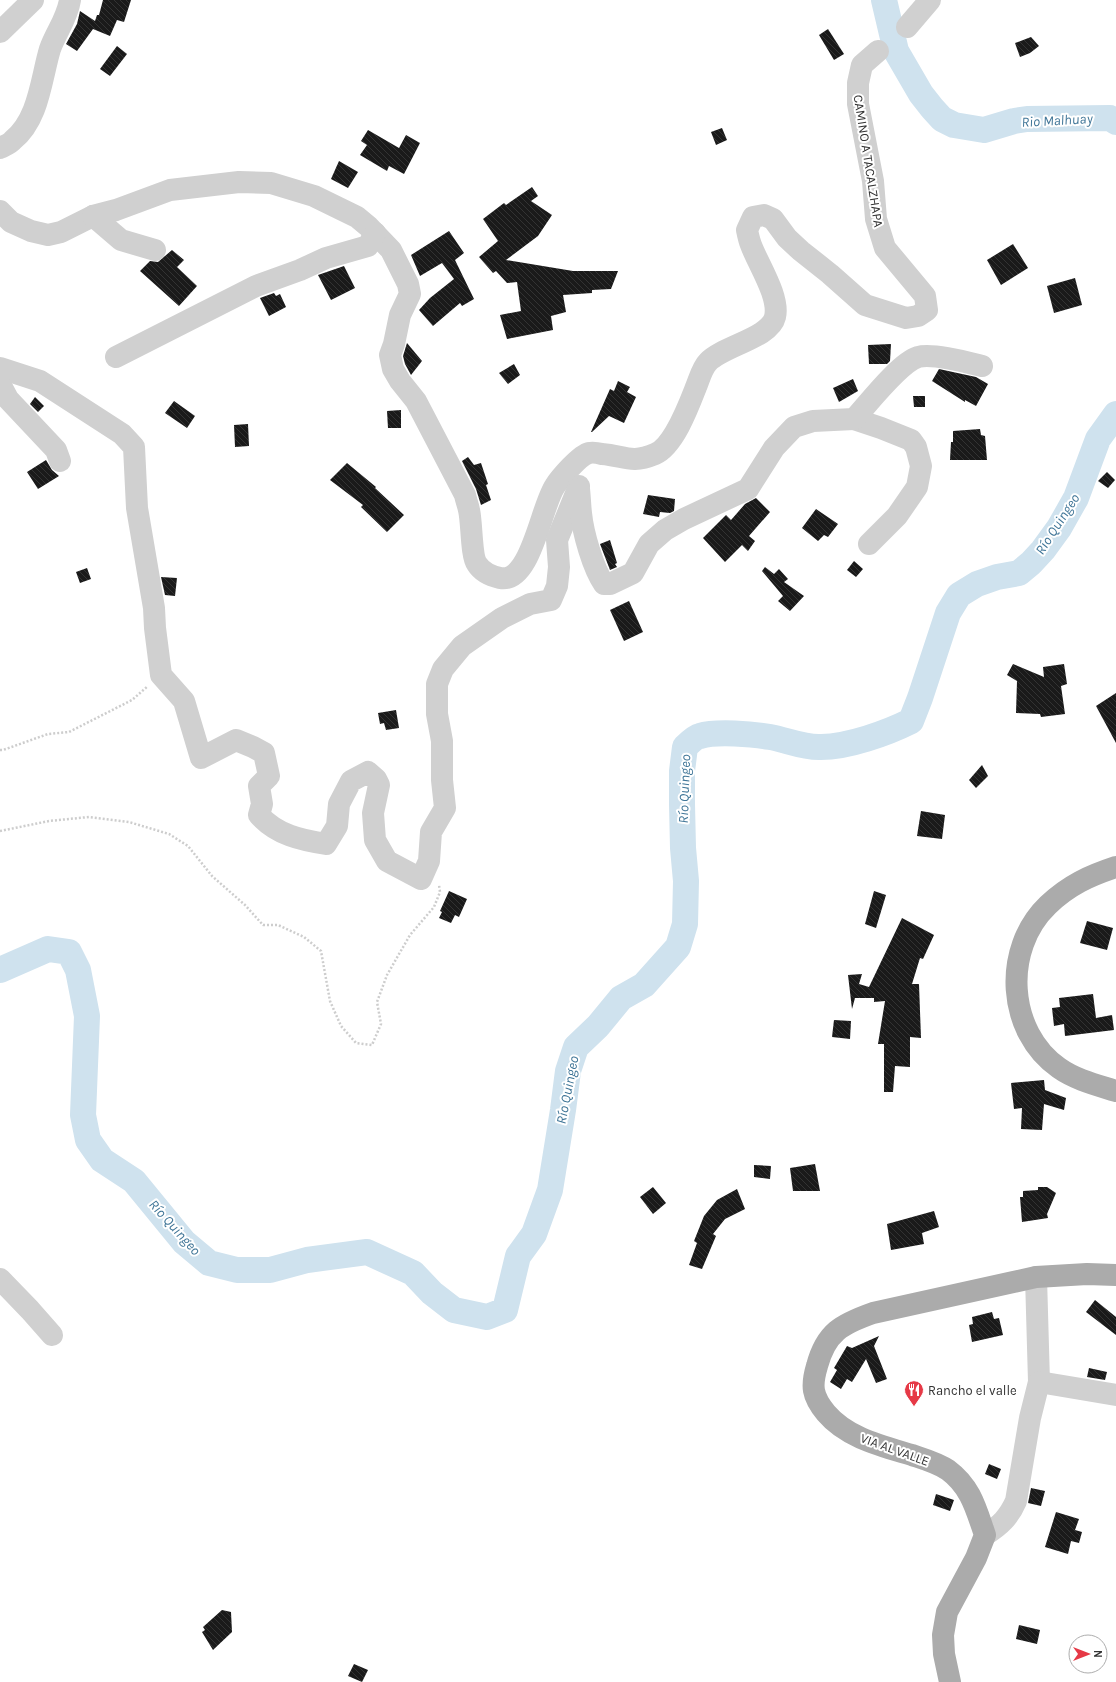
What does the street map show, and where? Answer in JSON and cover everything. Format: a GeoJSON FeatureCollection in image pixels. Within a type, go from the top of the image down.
{"type":"FeatureCollection","features":[{"type":"Feature","properties":{"kind":"main road"},"geometry":{"type":"LineString","coordinates":[[1116,867],[1079,881],[1068,888],[1047,906],[1027,932],[1016,967],[1017,1003],[1024,1025],[1039,1050],[1059,1068],[1074,1077],[1116,1091]]}},
{"type":"Feature","properties":{"kind":"main road","name":"VIA AL VALLE"},"geometry":{"type":"LineString","coordinates":[[985,1535],[969,1492],[959,1479],[947,1469],[928,1460],[876,1444],[848,1432],[831,1418],[815,1400],[813,1388],[819,1356],[826,1343],[836,1330],[854,1320],[873,1313],[1036,1277],[1087,1274],[1116,1275]]}},
{"type":"Feature","properties":{"kind":"main road"},"geometry":{"type":"LineString","coordinates":[[950,1682],[944,1654],[943,1635],[947,1612],[956,1592],[976,1558],[985,1535]]}},
{"type":"Feature","properties":{"kind":"street"},"geometry":{"type":"LineString","coordinates":[[0,32],[33,0]]}},
{"type":"Feature","properties":{"kind":"street"},"geometry":{"type":"LineString","coordinates":[[0,148],[13,141],[23,130],[31,117],[50,49],[66,18],[70,0]]}},
{"type":"Feature","properties":{"kind":"street"},"geometry":{"type":"LineString","coordinates":[[907,28],[930,0]]}},
{"type":"Feature","properties":{"kind":"street","name":"CAMINO A TACALZHAPA"},"geometry":{"type":"LineString","coordinates":[[590,453],[612,455],[628,460],[640,459],[657,453],[667,445],[682,420],[708,362],[732,346],[769,327],[775,317],[774,298],[751,246],[747,230],[753,218],[764,215],[773,219],[787,238],[865,305],[906,318],[918,316],[927,310],[925,296],[885,248],[876,219],[873,181],[858,104],[858,83],[862,64],[878,51]]}},
{"type":"Feature","properties":{"kind":"street"},"geometry":{"type":"LineString","coordinates":[[0,211],[11,222],[31,231],[48,235],[61,232],[93,216],[116,210],[170,190],[239,182],[271,183],[299,191],[327,202],[357,218],[375,233],[391,250],[408,284],[410,294],[400,315],[394,344],[390,355],[393,369],[400,381],[416,400],[465,495],[469,510],[476,563],[486,574],[501,578],[511,577],[521,569],[531,549],[543,511],[554,487],[578,460],[590,453]]}},
{"type":"Feature","properties":{"kind":"street"},"geometry":{"type":"LineString","coordinates":[[93,216],[122,240],[156,250]]}},
{"type":"Feature","properties":{"kind":"street"},"geometry":{"type":"LineString","coordinates":[[116,357],[256,286],[300,270],[326,258],[368,246],[375,233]]}},
{"type":"Feature","properties":{"kind":"street"},"geometry":{"type":"LineString","coordinates":[[854,419],[902,367],[918,357],[954,359],[982,366]]}},
{"type":"Feature","properties":{"kind":"street"},"geometry":{"type":"LineString","coordinates":[[0,368],[40,381],[122,434],[134,447],[137,508],[154,608],[154,628],[161,675],[184,701],[201,758],[236,740],[264,753],[269,776],[259,786],[262,804],[259,815],[267,824],[285,834],[306,841],[326,844],[337,826],[339,804],[351,781],[368,772],[376,779],[379,785],[373,813],[375,840],[387,861],[422,879],[429,861],[431,832],[446,808],[442,780],[442,741],[437,714],[437,684],[443,669],[462,646],[502,618],[530,604],[551,600],[557,586],[559,567],[557,540],[579,486],[590,453]]}},
{"type":"Feature","properties":{"kind":"street"},"geometry":{"type":"LineString","coordinates":[[3,399],[45,436],[56,450],[60,461]]}},
{"type":"Feature","properties":{"kind":"street"},"geometry":{"type":"LineString","coordinates":[[579,486],[581,514],[592,560],[604,584],[610,584],[633,573],[649,544],[665,530],[684,519],[748,489],[774,448],[794,427],[812,421],[854,419],[911,440],[916,447],[921,466],[917,487],[897,516],[869,544]]}},
{"type":"Feature","properties":{"kind":"street"},"geometry":{"type":"LineString","coordinates":[[985,1535],[1000,1526],[1011,1513],[1016,1501],[1030,1418],[1039,1382],[1036,1277]]}},
{"type":"Feature","properties":{"kind":"street"},"geometry":{"type":"LineString","coordinates":[[0,1279],[52,1334]]}},
{"type":"Feature","properties":{"kind":"street"},"geometry":{"type":"LineString","coordinates":[[1039,1382],[1116,1395]]}},
{"type":"Feature","properties":{"kind":"path"},"geometry":{"type":"LineString","coordinates":[[0,750],[21,745],[48,734],[69,732],[132,700],[161,675]]}},
{"type":"Feature","properties":{"kind":"path"},"geometry":{"type":"LineString","coordinates":[[0,831],[49,821],[89,817],[129,822],[169,834],[188,846],[212,876],[245,905],[263,925],[278,925],[304,937],[321,951],[330,1001],[341,1026],[356,1043],[372,1045],[381,1024],[377,1002],[387,975],[410,935],[434,907],[440,892],[437,878],[429,861]]}},
{"type":"Feature","properties":{"kind":"building"},"geometry":{"type":"Polygon","coordinates":[[[103,0],[131,0],[124,22],[117,20],[110,36],[93,29],[77,51],[66,44],[77,24],[80,11],[95,21],[97,15],[99,15],[103,0]]]}},
{"type":"Feature","properties":{"kind":"building"},"geometry":{"type":"Polygon","coordinates":[[[828,29],[844,54],[834,60],[819,35],[828,29]]]}},
{"type":"Feature","properties":{"kind":"building"},"geometry":{"type":"Polygon","coordinates":[[[1031,37],[1039,46],[1030,53],[1020,57],[1015,43],[1031,37]]]}},
{"type":"Feature","properties":{"kind":"building"},"geometry":{"type":"Polygon","coordinates":[[[117,46],[127,54],[110,76],[100,69],[117,46]]]}},
{"type":"Feature","properties":{"kind":"building"},"geometry":{"type":"Polygon","coordinates":[[[722,128],[727,140],[716,145],[711,132],[722,128]]]}},
{"type":"Feature","properties":{"kind":"building"},"geometry":{"type":"Polygon","coordinates":[[[368,130],[399,148],[406,135],[420,143],[404,174],[389,166],[387,171],[360,155],[367,145],[361,141],[368,130]]]}},
{"type":"Feature","properties":{"kind":"building"},"geometry":{"type":"Polygon","coordinates":[[[339,161],[358,172],[348,188],[331,179],[339,161]]]}},
{"type":"Feature","properties":{"kind":"building"},"geometry":{"type":"Polygon","coordinates":[[[532,187],[538,196],[531,201],[552,215],[538,236],[506,260],[573,271],[618,271],[611,289],[592,290],[592,293],[563,295],[566,312],[551,316],[553,330],[507,339],[500,315],[521,311],[517,282],[507,283],[496,271],[493,273],[479,257],[498,241],[483,219],[504,203],[506,205],[532,187]]]}},
{"type":"Feature","properties":{"kind":"building"},"geometry":{"type":"Polygon","coordinates":[[[449,231],[464,253],[455,260],[474,299],[462,306],[460,303],[433,326],[419,310],[430,298],[454,279],[442,263],[420,276],[411,255],[449,231]]]}},
{"type":"Feature","properties":{"kind":"building"},"geometry":{"type":"Polygon","coordinates":[[[1013,244],[1028,268],[1001,285],[987,260],[1013,244]]]}},
{"type":"Feature","properties":{"kind":"building"},"geometry":{"type":"Polygon","coordinates":[[[172,250],[184,260],[177,267],[197,286],[179,306],[140,271],[150,261],[158,262],[172,250]]]}},
{"type":"Feature","properties":{"kind":"building"},"geometry":{"type":"Polygon","coordinates":[[[344,266],[355,288],[331,300],[318,275],[344,266]]]}},
{"type":"Feature","properties":{"kind":"building"},"geometry":{"type":"Polygon","coordinates":[[[1075,278],[1082,305],[1054,313],[1047,286],[1075,278]]]}},
{"type":"Feature","properties":{"kind":"building"},"geometry":{"type":"Polygon","coordinates":[[[274,293],[276,296],[280,294],[286,307],[269,316],[260,298],[274,293]]]}},
{"type":"Feature","properties":{"kind":"building"},"geometry":{"type":"Polygon","coordinates":[[[407,343],[422,361],[411,375],[405,364],[403,356],[407,343]]]}},
{"type":"Feature","properties":{"kind":"building"},"geometry":{"type":"Polygon","coordinates":[[[891,344],[890,361],[887,364],[869,364],[868,345],[891,344]]]}},
{"type":"Feature","properties":{"kind":"building"},"geometry":{"type":"Polygon","coordinates":[[[514,364],[520,375],[508,384],[499,373],[514,364]]]}},
{"type":"Feature","properties":{"kind":"building"},"geometry":{"type":"Polygon","coordinates":[[[939,369],[976,377],[988,384],[976,406],[965,400],[965,402],[932,381],[939,369]]]}},
{"type":"Feature","properties":{"kind":"building"},"geometry":{"type":"Polygon","coordinates":[[[853,379],[858,391],[839,402],[833,388],[853,379]]]}},
{"type":"Feature","properties":{"kind":"building"},"geometry":{"type":"Polygon","coordinates":[[[618,381],[630,387],[627,392],[636,397],[624,423],[609,416],[591,432],[610,389],[614,391],[618,381]]]}},
{"type":"Feature","properties":{"kind":"building"},"geometry":{"type":"Polygon","coordinates":[[[913,396],[925,396],[925,407],[914,407],[913,396]]]}},
{"type":"Feature","properties":{"kind":"building"},"geometry":{"type":"Polygon","coordinates":[[[35,397],[44,406],[38,412],[30,404],[35,397]]]}},
{"type":"Feature","properties":{"kind":"building"},"geometry":{"type":"Polygon","coordinates":[[[174,401],[195,416],[187,428],[165,413],[174,401]]]}},
{"type":"Feature","properties":{"kind":"building"},"geometry":{"type":"Polygon","coordinates":[[[401,410],[401,428],[388,428],[387,411],[401,410]]]}},
{"type":"Feature","properties":{"kind":"building"},"geometry":{"type":"Polygon","coordinates":[[[248,424],[249,446],[235,447],[234,425],[248,424]]]}},
{"type":"Feature","properties":{"kind":"building"},"geometry":{"type":"Polygon","coordinates":[[[980,429],[981,435],[985,436],[987,460],[950,460],[953,431],[980,429]]]}},
{"type":"Feature","properties":{"kind":"building"},"geometry":{"type":"Polygon","coordinates":[[[468,457],[474,465],[481,463],[488,484],[486,485],[491,500],[481,505],[476,489],[462,461],[468,457]]]}},
{"type":"Feature","properties":{"kind":"building"},"geometry":{"type":"Polygon","coordinates":[[[46,460],[52,470],[59,476],[38,489],[27,472],[46,460]]]}},
{"type":"Feature","properties":{"kind":"building"},"geometry":{"type":"Polygon","coordinates":[[[347,463],[376,487],[375,488],[404,515],[387,532],[361,507],[363,505],[330,480],[347,463]]]}},
{"type":"Feature","properties":{"kind":"building"},"geometry":{"type":"Polygon","coordinates":[[[1107,472],[1115,480],[1108,488],[1098,481],[1107,472]]]}},
{"type":"Feature","properties":{"kind":"building"},"geometry":{"type":"Polygon","coordinates":[[[648,495],[675,499],[674,511],[670,513],[660,512],[659,517],[643,514],[648,495]]]}},
{"type":"Feature","properties":{"kind":"building"},"geometry":{"type":"Polygon","coordinates":[[[756,498],[770,512],[749,536],[755,541],[748,551],[742,545],[725,562],[703,538],[726,515],[731,520],[745,504],[756,498]]]}},
{"type":"Feature","properties":{"kind":"building"},"geometry":{"type":"Polygon","coordinates":[[[816,509],[838,524],[828,537],[824,535],[818,541],[802,528],[816,509]]]}},
{"type":"Feature","properties":{"kind":"building"},"geometry":{"type":"Polygon","coordinates":[[[610,540],[617,567],[610,570],[600,544],[610,540]]]}},
{"type":"Feature","properties":{"kind":"building"},"geometry":{"type":"Polygon","coordinates":[[[854,561],[863,569],[856,577],[847,570],[854,561]]]}},
{"type":"Feature","properties":{"kind":"building"},"geometry":{"type":"Polygon","coordinates":[[[765,567],[774,574],[779,569],[788,579],[784,582],[804,596],[790,611],[778,601],[783,596],[762,571],[765,567]]]}},
{"type":"Feature","properties":{"kind":"building"},"geometry":{"type":"Polygon","coordinates":[[[87,568],[91,579],[80,583],[76,572],[87,568]]]}},
{"type":"Feature","properties":{"kind":"building"},"geometry":{"type":"Polygon","coordinates":[[[161,577],[177,578],[175,596],[165,595],[161,577]]]}},
{"type":"Feature","properties":{"kind":"building"},"geometry":{"type":"Polygon","coordinates":[[[629,601],[643,632],[624,641],[610,610],[629,601]]]}},
{"type":"Feature","properties":{"kind":"building"},"geometry":{"type":"Polygon","coordinates":[[[1013,664],[1044,677],[1043,667],[1064,664],[1067,684],[1061,686],[1065,714],[1041,717],[1040,714],[1016,713],[1017,681],[1007,675],[1013,664]]]}},
{"type":"Feature","properties":{"kind":"building"},"geometry":{"type":"Polygon","coordinates":[[[1116,693],[1116,743],[1096,706],[1116,693]]]}},
{"type":"Feature","properties":{"kind":"building"},"geometry":{"type":"Polygon","coordinates":[[[396,710],[399,728],[386,730],[384,723],[380,724],[378,713],[396,710]]]}},
{"type":"Feature","properties":{"kind":"building"},"geometry":{"type":"Polygon","coordinates":[[[982,765],[988,776],[976,788],[969,780],[982,765]]]}},
{"type":"Feature","properties":{"kind":"building"},"geometry":{"type":"Polygon","coordinates":[[[921,811],[945,815],[942,839],[917,836],[921,811]]]}},
{"type":"Feature","properties":{"kind":"building"},"geometry":{"type":"Polygon","coordinates":[[[449,891],[467,899],[459,917],[455,915],[451,923],[439,918],[442,912],[440,911],[449,891]]]}},
{"type":"Feature","properties":{"kind":"building"},"geometry":{"type":"Polygon","coordinates":[[[874,891],[886,895],[876,928],[865,924],[874,891]]]}},
{"type":"Feature","properties":{"kind":"building"},"geometry":{"type":"Polygon","coordinates":[[[902,918],[934,935],[923,959],[920,958],[912,984],[919,984],[921,1038],[910,1037],[910,1067],[895,1066],[893,1092],[884,1092],[884,1044],[878,1044],[885,1001],[874,1002],[874,998],[855,998],[852,1009],[848,975],[862,974],[859,984],[869,987],[902,918]]]}},
{"type":"Feature","properties":{"kind":"building"},"geometry":{"type":"Polygon","coordinates":[[[1087,921],[1113,928],[1107,950],[1080,943],[1087,921]]]}},
{"type":"Feature","properties":{"kind":"building"},"geometry":{"type":"Polygon","coordinates":[[[1093,994],[1096,1018],[1112,1015],[1114,1030],[1065,1036],[1064,1024],[1054,1026],[1052,1008],[1060,1007],[1059,998],[1093,994]]]}},
{"type":"Feature","properties":{"kind":"building"},"geometry":{"type":"Polygon","coordinates":[[[834,1020],[851,1021],[850,1039],[832,1037],[834,1020]]]}},
{"type":"Feature","properties":{"kind":"building"},"geometry":{"type":"Polygon","coordinates":[[[1044,1080],[1045,1090],[1066,1098],[1064,1110],[1044,1104],[1042,1130],[1021,1129],[1022,1108],[1014,1109],[1011,1083],[1044,1080]]]}},
{"type":"Feature","properties":{"kind":"building"},"geometry":{"type":"Polygon","coordinates":[[[815,1164],[820,1191],[793,1191],[790,1168],[815,1164]]]}},
{"type":"Feature","properties":{"kind":"building"},"geometry":{"type":"Polygon","coordinates":[[[754,1165],[771,1166],[770,1179],[754,1177],[754,1165]]]}},
{"type":"Feature","properties":{"kind":"building"},"geometry":{"type":"Polygon","coordinates":[[[653,1187],[666,1203],[653,1214],[640,1197],[653,1187]]]}},
{"type":"Feature","properties":{"kind":"building"},"geometry":{"type":"Polygon","coordinates":[[[1038,1187],[1047,1187],[1056,1193],[1047,1214],[1048,1218],[1022,1222],[1020,1197],[1023,1197],[1023,1191],[1038,1190],[1038,1187]]]}},
{"type":"Feature","properties":{"kind":"building"},"geometry":{"type":"Polygon","coordinates":[[[737,1189],[745,1209],[725,1219],[713,1234],[716,1236],[702,1269],[689,1265],[697,1243],[694,1241],[704,1216],[717,1200],[737,1189]]]}},
{"type":"Feature","properties":{"kind":"building"},"geometry":{"type":"Polygon","coordinates":[[[934,1211],[939,1227],[922,1233],[924,1244],[891,1250],[887,1224],[934,1211]]]}},
{"type":"Feature","properties":{"kind":"building"},"geometry":{"type":"Polygon","coordinates":[[[1095,1300],[1116,1317],[1116,1335],[1086,1312],[1095,1300]]]}},
{"type":"Feature","properties":{"kind":"building"},"geometry":{"type":"Polygon","coordinates":[[[992,1312],[994,1319],[999,1318],[1003,1335],[972,1342],[969,1325],[973,1324],[972,1317],[992,1312]]]}},
{"type":"Feature","properties":{"kind":"building"},"geometry":{"type":"Polygon","coordinates":[[[879,1336],[874,1346],[887,1379],[876,1383],[866,1359],[852,1382],[847,1379],[841,1389],[830,1382],[837,1370],[834,1368],[847,1346],[852,1348],[879,1336]]]}},
{"type":"Feature","properties":{"kind":"building"},"geometry":{"type":"Polygon","coordinates":[[[1089,1368],[1107,1372],[1105,1380],[1087,1377],[1089,1368]]]}},
{"type":"Feature","properties":{"kind":"building"},"geometry":{"type":"Polygon","coordinates":[[[989,1464],[1001,1469],[997,1479],[985,1474],[989,1464]]]}},
{"type":"Feature","properties":{"kind":"building"},"geometry":{"type":"Polygon","coordinates":[[[1031,1488],[1045,1491],[1041,1506],[1028,1503],[1031,1488]]]}},
{"type":"Feature","properties":{"kind":"building"},"geometry":{"type":"Polygon","coordinates":[[[936,1494],[954,1500],[950,1511],[933,1505],[936,1494]]]}},
{"type":"Feature","properties":{"kind":"building"},"geometry":{"type":"Polygon","coordinates":[[[1056,1512],[1079,1519],[1075,1530],[1082,1532],[1079,1543],[1071,1541],[1068,1554],[1045,1547],[1056,1512]]]}},
{"type":"Feature","properties":{"kind":"building"},"geometry":{"type":"Polygon","coordinates":[[[222,1610],[231,1612],[232,1632],[213,1650],[202,1632],[205,1630],[203,1627],[222,1610]]]}},
{"type":"Feature","properties":{"kind":"building"},"geometry":{"type":"Polygon","coordinates":[[[1019,1625],[1040,1630],[1037,1644],[1016,1639],[1019,1625]]]}},
{"type":"Feature","properties":{"kind":"building"},"geometry":{"type":"Polygon","coordinates":[[[354,1664],[368,1670],[362,1682],[348,1676],[354,1664]]]}},
{"type":"Feature","properties":{"kind":"waterway","name":"Rio Malhuay"},"geometry":{"type":"LineString","coordinates":[[884,0],[896,51],[921,94],[942,119],[954,125],[984,130],[1014,121],[1027,119],[1110,118],[1116,122]]}},
{"type":"Feature","properties":{"kind":"waterway","name":"Río Quingeo"},"geometry":{"type":"LineString","coordinates":[[0,970],[48,949],[69,952],[78,970],[87,1016],[83,1115],[88,1140],[102,1160],[134,1181],[184,1242],[209,1263],[237,1270],[270,1270],[307,1260],[367,1252],[413,1273],[432,1293],[454,1310],[487,1317],[505,1310],[518,1256],[534,1234],[550,1190],[568,1071],[576,1047],[598,1026],[621,998],[644,985],[678,947],[685,924],[686,881],[683,848],[682,804],[682,771],[685,747],[692,740],[698,737],[707,734],[725,733],[770,737],[815,747],[843,745],[891,730],[911,721],[948,613],[959,595],[977,584],[997,577],[1019,573],[1043,550],[1059,528],[1076,498],[1098,439],[1116,414]]}},
{"type":"Feature","properties":{"kind":"place","name":"Rancho el valle"},"geometry":{"type":"Point","coordinates":[914,1407]}}]}
